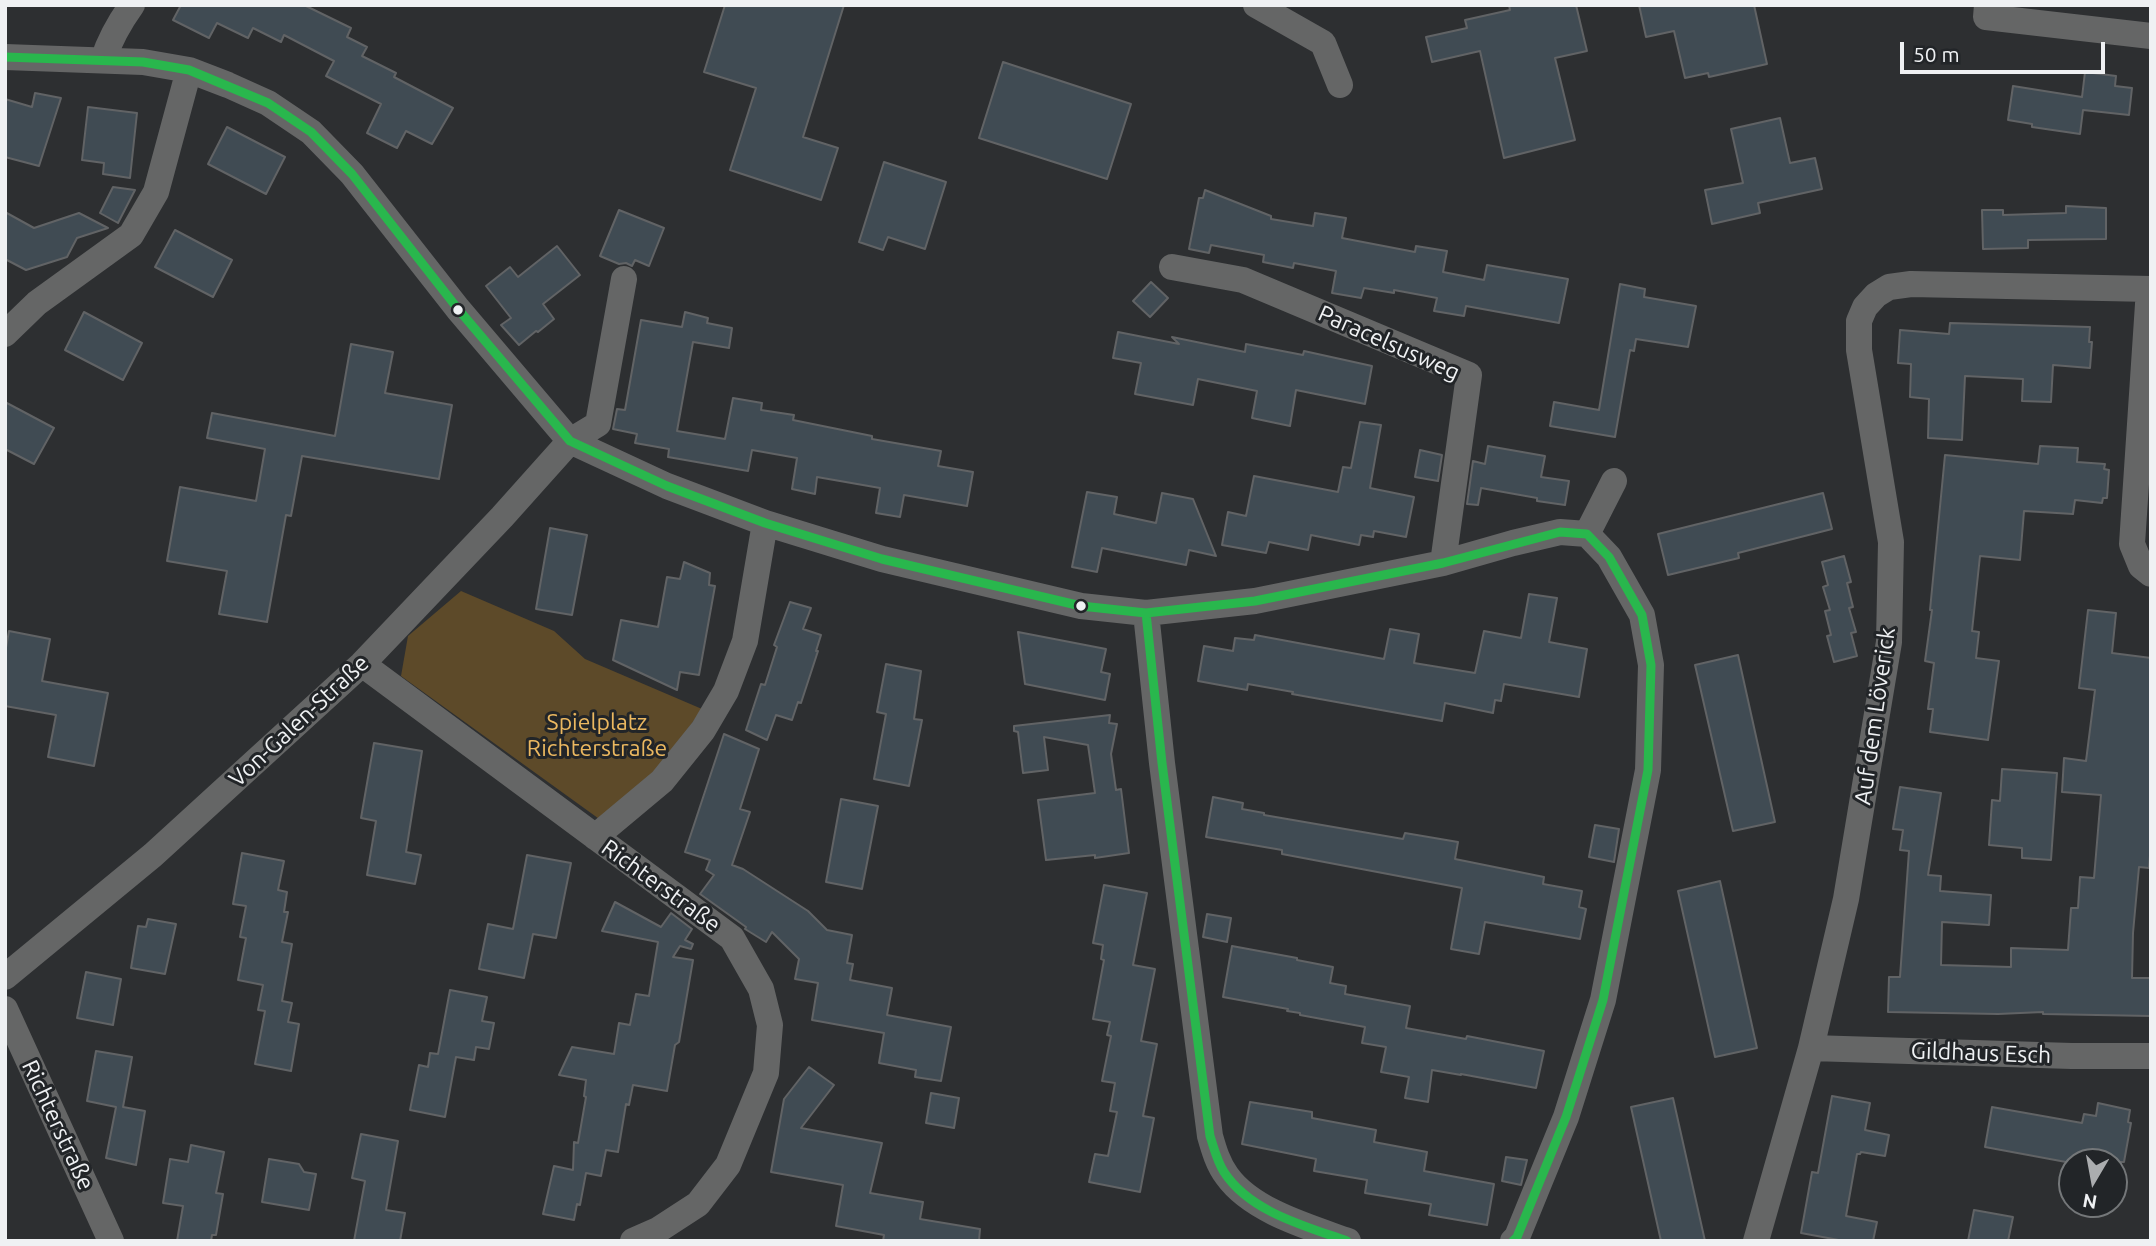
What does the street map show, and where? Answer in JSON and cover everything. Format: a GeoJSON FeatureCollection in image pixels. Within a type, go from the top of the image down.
{"type":"FeatureCollection","features":[{"type":"Feature","properties":{"kind":"street"},"geometry":{"type":"LineString","coordinates":[[103,60],[118,25],[132,5]]}},
{"type":"Feature","properties":{"kind":"street"},"geometry":{"type":"LineString","coordinates":[[1256,5],[1323,43],[1339,85]]}},
{"type":"Feature","properties":{"kind":"street"},"geometry":{"type":"LineString","coordinates":[[1987,5],[1986,18],[2151,36]]}},
{"type":"Feature","properties":{"kind":"street"},"geometry":{"type":"LineString","coordinates":[[5,57],[143,62],[189,70],[268,103],[311,132],[352,174],[458,309],[570,441],[667,486],[765,523],[882,559],[1081,606],[1146,613],[1255,601],[1443,563],[1560,532],[1587,534],[1609,557],[1642,615],[1651,665],[1648,770],[1603,1000],[1566,1117],[1517,1237],[1513,1241]]}},
{"type":"Feature","properties":{"kind":"street"},"geometry":{"type":"LineString","coordinates":[[5,334],[37,303],[131,234],[156,192],[189,70]]}},
{"type":"Feature","properties":{"kind":"street","name":"Paracelsusweg"},"geometry":{"type":"LineString","coordinates":[[1172,267],[1243,280],[1469,375],[1443,563]]}},
{"type":"Feature","properties":{"kind":"street","name":"Von-Galen-Straße"},"geometry":{"type":"LineString","coordinates":[[5,977],[153,855],[362,664],[502,517],[570,441],[598,424],[624,279]]}},
{"type":"Feature","properties":{"kind":"street","name":"Auf dem Löverick"},"geometry":{"type":"LineString","coordinates":[[1756,1241],[1811,1048],[1846,899],[1889,642],[1891,542],[1859,350],[1859,321],[1865,307],[1876,295],[1889,287],[1912,284],[2150,289]]}},
{"type":"Feature","properties":{"kind":"street"},"geometry":{"type":"LineString","coordinates":[[2150,289],[2132,544],[2141,566],[2151,574]]}},
{"type":"Feature","properties":{"kind":"street"},"geometry":{"type":"LineString","coordinates":[[1587,534],[1614,481]]}},
{"type":"Feature","properties":{"kind":"street"},"geometry":{"type":"LineString","coordinates":[[595,837],[662,781],[703,730],[726,691],[745,641],[765,523]]}},
{"type":"Feature","properties":{"kind":"street"},"geometry":{"type":"LineString","coordinates":[[1146,613],[1164,777],[1209,1123],[1216,1155],[1228,1178],[1240,1191],[1296,1223],[1348,1241]]}},
{"type":"Feature","properties":{"kind":"street","name":"Richterstraße"},"geometry":{"type":"LineString","coordinates":[[362,664],[732,939],[761,989],[770,1025],[766,1073],[728,1165],[698,1204],[658,1230],[633,1241]]}},
{"type":"Feature","properties":{"kind":"street","name":"Richterstraße"},"geometry":{"type":"LineString","coordinates":[[5,1009],[111,1241]]}},
{"type":"Feature","properties":{"kind":"street","name":"Gildhaus Esch"},"geometry":{"type":"LineString","coordinates":[[1811,1048],[2151,1056]]}},
{"type":"Feature","properties":{"kind":"green space","name":"Spielplatz Richterstraße"},"geometry":{"type":"Polygon","coordinates":[[[461,591],[554,631],[585,659],[702,709],[655,776],[602,821],[401,676],[408,636],[461,591]]]}},
{"type":"Feature","properties":{"kind":"building"},"geometry":{"type":"Polygon","coordinates":[[[181,5],[304,5],[351,28],[347,37],[367,47],[362,56],[396,73],[394,77],[453,108],[432,144],[406,131],[397,148],[367,133],[381,104],[326,76],[334,61],[284,35],[281,42],[253,28],[248,38],[217,23],[209,38],[173,20],[181,5]]]}},
{"type":"Feature","properties":{"kind":"building"},"geometry":{"type":"Polygon","coordinates":[[[725,5],[844,5],[803,137],[838,148],[821,200],[730,170],[756,88],[704,72],[725,5]]]}},
{"type":"Feature","properties":{"kind":"building"},"geometry":{"type":"Polygon","coordinates":[[[1509,5],[1576,5],[1587,51],[1555,58],[1575,140],[1504,158],[1480,51],[1432,62],[1426,37],[1467,28],[1465,20],[1510,10],[1509,5]]]}},
{"type":"Feature","properties":{"kind":"building"},"geometry":{"type":"Polygon","coordinates":[[[1639,5],[1754,5],[1767,64],[1709,77],[1708,73],[1685,78],[1674,31],[1646,37],[1639,5]]]}},
{"type":"Feature","properties":{"kind":"building"},"geometry":{"type":"Polygon","coordinates":[[[1003,62],[1131,104],[1107,179],[979,138],[1003,62]]]}},
{"type":"Feature","properties":{"kind":"building"},"geometry":{"type":"Polygon","coordinates":[[[2085,72],[2116,76],[2115,86],[2132,88],[2129,115],[2083,110],[2080,134],[2032,127],[2032,124],[2008,120],[2013,86],[2082,97],[2085,72]]]}},
{"type":"Feature","properties":{"kind":"building"},"geometry":{"type":"Polygon","coordinates":[[[35,93],[61,98],[39,166],[5,157],[5,99],[32,107],[35,93]]]}},
{"type":"Feature","properties":{"kind":"building"},"geometry":{"type":"Polygon","coordinates":[[[88,107],[137,113],[130,178],[103,174],[104,163],[82,160],[88,107]]]}},
{"type":"Feature","properties":{"kind":"building"},"geometry":{"type":"Polygon","coordinates":[[[1780,118],[1790,163],[1815,158],[1822,189],[1758,203],[1760,213],[1712,224],[1705,190],[1743,183],[1731,129],[1780,118]]]}},
{"type":"Feature","properties":{"kind":"building"},"geometry":{"type":"Polygon","coordinates":[[[227,127],[285,157],[266,194],[208,164],[227,127]]]}},
{"type":"Feature","properties":{"kind":"building"},"geometry":{"type":"Polygon","coordinates":[[[884,162],[946,182],[925,249],[888,237],[883,250],[859,242],[884,162]]]}},
{"type":"Feature","properties":{"kind":"building"},"geometry":{"type":"Polygon","coordinates":[[[113,187],[135,190],[118,223],[100,213],[113,187]]]}},
{"type":"Feature","properties":{"kind":"building"},"geometry":{"type":"Polygon","coordinates":[[[1205,190],[1271,216],[1271,219],[1313,226],[1315,213],[1346,218],[1342,238],[1415,252],[1416,246],[1447,251],[1443,272],[1484,280],[1487,265],[1568,279],[1559,323],[1466,306],[1464,316],[1434,311],[1437,298],[1394,290],[1394,293],[1364,288],[1361,298],[1332,293],[1336,271],[1294,263],[1293,268],[1263,262],[1264,255],[1211,245],[1209,253],[1189,249],[1199,198],[1203,198],[1205,190]]]}},
{"type":"Feature","properties":{"kind":"building"},"geometry":{"type":"Polygon","coordinates":[[[2066,206],[2106,208],[2106,239],[2028,240],[2028,248],[1983,249],[1982,210],[2003,210],[2003,215],[2066,213],[2066,206]]]}},
{"type":"Feature","properties":{"kind":"building"},"geometry":{"type":"Polygon","coordinates":[[[619,210],[664,228],[649,266],[635,260],[632,266],[619,264],[600,256],[619,210]]]}},
{"type":"Feature","properties":{"kind":"building"},"geometry":{"type":"Polygon","coordinates":[[[5,212],[34,228],[79,213],[108,228],[77,238],[67,257],[26,270],[5,259],[5,212]]]}},
{"type":"Feature","properties":{"kind":"building"},"geometry":{"type":"Polygon","coordinates":[[[175,230],[232,260],[213,297],[155,267],[175,230]]]}},
{"type":"Feature","properties":{"kind":"building"},"geometry":{"type":"Polygon","coordinates":[[[557,246],[580,275],[543,304],[554,319],[519,345],[501,325],[511,318],[486,286],[510,267],[518,277],[557,246]]]}},
{"type":"Feature","properties":{"kind":"building"},"geometry":{"type":"Polygon","coordinates":[[[1151,282],[1168,298],[1150,317],[1133,301],[1151,282]]]}},
{"type":"Feature","properties":{"kind":"building"},"geometry":{"type":"Polygon","coordinates":[[[1620,284],[1645,289],[1644,297],[1696,306],[1688,347],[1636,339],[1634,351],[1630,350],[1615,437],[1550,426],[1554,402],[1599,410],[1620,284]]]}},
{"type":"Feature","properties":{"kind":"building"},"geometry":{"type":"Polygon","coordinates":[[[84,312],[142,343],[123,380],[65,350],[84,312]]]}},
{"type":"Feature","properties":{"kind":"building"},"geometry":{"type":"Polygon","coordinates":[[[685,312],[708,318],[707,323],[732,328],[729,348],[693,342],[677,431],[725,439],[733,398],[762,403],[761,410],[794,415],[793,420],[872,436],[872,439],[941,451],[938,466],[973,472],[967,506],[904,495],[900,517],[876,513],[880,488],[817,477],[815,494],[792,489],[797,458],[752,450],[748,471],[668,457],[669,449],[635,443],[637,434],[613,429],[617,409],[625,410],[641,320],[682,327],[685,312]]]}},
{"type":"Feature","properties":{"kind":"building"},"geometry":{"type":"Polygon","coordinates":[[[1950,323],[2090,327],[2090,368],[2053,365],[2051,402],[2022,401],[2023,379],[1965,376],[1962,440],[1928,438],[1929,399],[1910,397],[1911,364],[1898,363],[1900,330],[1949,334],[1950,323]]]}},
{"type":"Feature","properties":{"kind":"building"},"geometry":{"type":"Polygon","coordinates":[[[1118,332],[1179,344],[1172,337],[1245,352],[1246,344],[1303,355],[1304,351],[1372,366],[1365,404],[1296,390],[1290,426],[1252,418],[1257,391],[1198,379],[1193,405],[1135,394],[1141,363],[1113,358],[1118,332]]]}},
{"type":"Feature","properties":{"kind":"building"},"geometry":{"type":"Polygon","coordinates":[[[351,344],[393,352],[385,393],[452,405],[439,479],[302,456],[291,516],[286,515],[267,622],[219,614],[227,571],[167,561],[180,487],[256,501],[265,449],[207,438],[212,413],[335,436],[351,344]]]}},
{"type":"Feature","properties":{"kind":"building"},"geometry":{"type":"Polygon","coordinates":[[[5,402],[54,428],[34,464],[5,449],[5,402]]]}},
{"type":"Feature","properties":{"kind":"building"},"geometry":{"type":"Polygon","coordinates":[[[1360,422],[1381,425],[1370,488],[1414,497],[1406,537],[1374,531],[1373,537],[1361,535],[1359,545],[1311,535],[1308,550],[1269,542],[1266,553],[1222,545],[1228,512],[1246,516],[1254,476],[1338,492],[1343,467],[1351,468],[1360,422]]]}},
{"type":"Feature","properties":{"kind":"building"},"geometry":{"type":"Polygon","coordinates":[[[1488,446],[1545,456],[1541,477],[1569,481],[1565,505],[1481,488],[1478,505],[1467,504],[1473,461],[1485,464],[1488,446]]]}},
{"type":"Feature","properties":{"kind":"building"},"geometry":{"type":"Polygon","coordinates":[[[2040,446],[2078,448],[2077,462],[2105,464],[2104,469],[2109,470],[2107,498],[2103,498],[2102,503],[2075,500],[2073,514],[2024,511],[2020,560],[1980,556],[1972,631],[1979,632],[1976,658],[1999,661],[1988,740],[1930,732],[1933,709],[1928,709],[1934,663],[1925,661],[1945,455],[2038,464],[2040,446]]]}},
{"type":"Feature","properties":{"kind":"building"},"geometry":{"type":"Polygon","coordinates":[[[1420,450],[1442,455],[1438,481],[1415,477],[1420,450]]]}},
{"type":"Feature","properties":{"kind":"building"},"geometry":{"type":"Polygon","coordinates":[[[1087,492],[1117,497],[1114,514],[1156,523],[1162,493],[1193,499],[1216,556],[1189,550],[1186,565],[1102,548],[1097,572],[1072,567],[1087,492]]]}},
{"type":"Feature","properties":{"kind":"building"},"geometry":{"type":"Polygon","coordinates":[[[1823,493],[1832,529],[1738,553],[1739,558],[1668,575],[1658,534],[1823,493]]]}},
{"type":"Feature","properties":{"kind":"building"},"geometry":{"type":"Polygon","coordinates":[[[550,528],[587,535],[572,615],[536,609],[550,528]]]}},
{"type":"Feature","properties":{"kind":"building"},"geometry":{"type":"Polygon","coordinates":[[[1844,556],[1851,582],[1847,583],[1853,607],[1849,608],[1856,632],[1851,633],[1857,656],[1834,662],[1827,636],[1831,635],[1825,611],[1830,610],[1823,587],[1828,585],[1822,562],[1844,556]]]}},
{"type":"Feature","properties":{"kind":"building"},"geometry":{"type":"Polygon","coordinates":[[[684,562],[710,573],[709,585],[715,586],[699,675],[680,672],[677,690],[613,660],[621,620],[658,627],[667,577],[680,579],[684,562]]]}},
{"type":"Feature","properties":{"kind":"building"},"geometry":{"type":"Polygon","coordinates":[[[1529,594],[1557,598],[1549,642],[1587,649],[1579,697],[1504,684],[1501,701],[1495,700],[1493,713],[1445,703],[1442,721],[1248,684],[1247,690],[1198,681],[1204,646],[1233,651],[1235,638],[1254,640],[1255,635],[1384,659],[1390,629],[1419,634],[1414,663],[1475,673],[1484,631],[1521,638],[1529,594]]]}},
{"type":"Feature","properties":{"kind":"building"},"geometry":{"type":"Polygon","coordinates":[[[790,602],[811,608],[803,629],[821,635],[801,703],[798,702],[792,720],[776,715],[767,740],[746,730],[761,684],[765,685],[777,647],[774,645],[790,602]]]}},
{"type":"Feature","properties":{"kind":"building"},"geometry":{"type":"Polygon","coordinates":[[[2088,610],[2116,613],[2112,653],[2151,658],[2151,843],[2149,868],[2139,867],[2132,978],[2151,978],[2151,1016],[2043,1012],[1888,1012],[1889,977],[1900,977],[1909,851],[1900,850],[1903,830],[1893,829],[1900,787],[1941,793],[1928,875],[1941,876],[1940,891],[1991,895],[1989,925],[1942,922],[1941,965],[2011,967],[2011,948],[2068,950],[2071,908],[2078,908],[2080,877],[2094,878],[2101,795],[2062,792],[2064,758],[2086,761],[2095,690],[2079,688],[2088,610]]]}},
{"type":"Feature","properties":{"kind":"building"},"geometry":{"type":"Polygon","coordinates":[[[9,631],[50,639],[42,681],[108,693],[94,766],[48,757],[56,715],[5,706],[5,653],[9,631]]]}},
{"type":"Feature","properties":{"kind":"building"},"geometry":{"type":"Polygon","coordinates":[[[1018,632],[1106,649],[1101,672],[1110,674],[1105,700],[1025,684],[1018,632]]]}},
{"type":"Feature","properties":{"kind":"building"},"geometry":{"type":"Polygon","coordinates":[[[1738,655],[1775,822],[1733,831],[1695,665],[1738,655]]]}},
{"type":"Feature","properties":{"kind":"building"},"geometry":{"type":"Polygon","coordinates":[[[886,664],[921,671],[914,719],[922,720],[909,786],[874,779],[886,714],[877,712],[886,664]]]}},
{"type":"Feature","properties":{"kind":"building"},"geometry":{"type":"Polygon","coordinates":[[[1110,715],[1109,723],[1117,724],[1111,754],[1116,790],[1121,789],[1129,853],[1095,858],[1095,855],[1046,860],[1038,800],[1095,793],[1088,745],[1044,737],[1048,770],[1023,773],[1018,732],[1014,731],[1014,726],[1110,715]]]}},
{"type":"Feature","properties":{"kind":"building"},"geometry":{"type":"Polygon","coordinates":[[[724,734],[759,749],[740,809],[750,812],[732,865],[743,869],[808,911],[827,930],[852,935],[847,963],[853,964],[850,980],[892,988],[887,1015],[951,1027],[941,1081],[915,1077],[916,1070],[879,1063],[884,1033],[812,1020],[818,983],[795,979],[799,959],[772,932],[766,942],[700,894],[714,875],[706,870],[710,860],[685,852],[724,734]]]}},
{"type":"Feature","properties":{"kind":"building"},"geometry":{"type":"Polygon","coordinates":[[[374,743],[422,751],[406,852],[421,855],[415,884],[367,875],[376,821],[361,818],[374,743]]]}},
{"type":"Feature","properties":{"kind":"building"},"geometry":{"type":"Polygon","coordinates":[[[2002,769],[2057,773],[2051,860],[2022,858],[2022,848],[1989,845],[1992,800],[2000,801],[2002,769]]]}},
{"type":"Feature","properties":{"kind":"building"},"geometry":{"type":"Polygon","coordinates":[[[1213,797],[1243,803],[1242,809],[1264,815],[1403,839],[1405,833],[1458,842],[1455,859],[1544,877],[1543,884],[1582,891],[1579,907],[1586,909],[1580,939],[1485,922],[1479,954],[1451,949],[1462,888],[1206,837],[1213,797]]]}},
{"type":"Feature","properties":{"kind":"building"},"geometry":{"type":"Polygon","coordinates":[[[841,799],[878,806],[862,889],[826,882],[841,799]]]}},
{"type":"Feature","properties":{"kind":"building"},"geometry":{"type":"Polygon","coordinates":[[[1595,825],[1619,829],[1614,862],[1589,857],[1595,825]]]}},
{"type":"Feature","properties":{"kind":"building"},"geometry":{"type":"Polygon","coordinates":[[[242,853],[284,861],[278,890],[287,892],[284,912],[288,912],[282,942],[292,944],[282,1001],[292,1003],[288,1022],[299,1024],[291,1071],[255,1064],[265,1011],[258,1010],[263,985],[238,980],[246,938],[240,937],[246,906],[233,904],[242,853]]]}},
{"type":"Feature","properties":{"kind":"building"},"geometry":{"type":"Polygon","coordinates":[[[527,855],[571,863],[556,938],[533,934],[524,978],[479,969],[488,924],[513,929],[527,855]]]}},
{"type":"Feature","properties":{"kind":"building"},"geometry":{"type":"Polygon","coordinates":[[[1720,881],[1757,1048],[1715,1057],[1678,891],[1720,881]]]}},
{"type":"Feature","properties":{"kind":"building"},"geometry":{"type":"Polygon","coordinates":[[[1104,885],[1147,893],[1133,965],[1155,969],[1141,1041],[1157,1044],[1143,1116],[1154,1118],[1140,1192],[1089,1182],[1095,1154],[1108,1156],[1117,1112],[1110,1111],[1115,1083],[1102,1081],[1111,1036],[1107,1035],[1110,1022],[1093,1019],[1104,960],[1101,959],[1103,945],[1093,943],[1104,885]]]}},
{"type":"Feature","properties":{"kind":"building"},"geometry":{"type":"Polygon","coordinates":[[[615,902],[661,927],[671,913],[692,929],[685,940],[693,944],[691,949],[680,946],[673,957],[693,960],[679,1042],[675,1045],[667,1091],[633,1085],[629,1105],[626,1104],[618,1152],[606,1150],[601,1176],[586,1173],[580,1205],[577,1204],[574,1220],[543,1214],[554,1166],[573,1170],[574,1142],[578,1143],[586,1097],[586,1080],[559,1075],[572,1047],[614,1054],[619,1023],[630,1025],[636,994],[649,996],[658,942],[602,931],[615,902]]]}},
{"type":"Feature","properties":{"kind":"building"},"geometry":{"type":"Polygon","coordinates":[[[1207,914],[1231,918],[1227,942],[1203,937],[1207,914]]]}},
{"type":"Feature","properties":{"kind":"building"},"geometry":{"type":"Polygon","coordinates":[[[148,919],[176,924],[165,974],[131,968],[138,926],[146,927],[148,919]]]}},
{"type":"Feature","properties":{"kind":"building"},"geometry":{"type":"Polygon","coordinates":[[[1232,946],[1333,967],[1330,983],[1346,986],[1345,994],[1410,1006],[1406,1028],[1466,1039],[1467,1036],[1544,1051],[1536,1088],[1432,1070],[1428,1102],[1405,1098],[1409,1077],[1381,1072],[1386,1047],[1362,1043],[1365,1027],[1223,997],[1232,946]]]}},
{"type":"Feature","properties":{"kind":"building"},"geometry":{"type":"Polygon","coordinates":[[[86,972],[121,979],[113,1025],[77,1018],[86,972]]]}},
{"type":"Feature","properties":{"kind":"building"},"geometry":{"type":"Polygon","coordinates":[[[450,990],[487,997],[482,1021],[494,1023],[489,1049],[476,1047],[474,1060],[456,1057],[445,1117],[410,1110],[419,1065],[428,1067],[430,1053],[438,1054],[450,990]]]}},
{"type":"Feature","properties":{"kind":"building"},"geometry":{"type":"Polygon","coordinates":[[[96,1051],[132,1057],[123,1107],[145,1111],[136,1165],[106,1158],[116,1107],[87,1101],[96,1051]]]}},
{"type":"Feature","properties":{"kind":"building"},"geometry":{"type":"Polygon","coordinates":[[[809,1067],[834,1085],[801,1128],[882,1143],[870,1193],[923,1202],[920,1219],[980,1229],[979,1241],[883,1241],[884,1235],[836,1226],[843,1185],[771,1172],[784,1099],[809,1067]]]}},
{"type":"Feature","properties":{"kind":"building"},"geometry":{"type":"Polygon","coordinates":[[[931,1093],[959,1098],[954,1128],[926,1123],[931,1093]]]}},
{"type":"Feature","properties":{"kind":"building"},"geometry":{"type":"Polygon","coordinates":[[[1832,1096],[1870,1103],[1865,1130],[1889,1135],[1885,1156],[1861,1152],[1857,1154],[1846,1216],[1877,1222],[1873,1241],[1844,1241],[1801,1233],[1812,1172],[1818,1173],[1832,1096]]]}},
{"type":"Feature","properties":{"kind":"building"},"geometry":{"type":"Polygon","coordinates":[[[1673,1098],[1705,1241],[1661,1241],[1631,1107],[1673,1098]]]}},
{"type":"Feature","properties":{"kind":"building"},"geometry":{"type":"Polygon","coordinates":[[[1250,1102],[1312,1112],[1312,1118],[1376,1130],[1374,1142],[1427,1152],[1424,1171],[1494,1184],[1487,1225],[1429,1215],[1431,1204],[1365,1193],[1367,1180],[1314,1171],[1316,1159],[1242,1144],[1250,1102]]]}},
{"type":"Feature","properties":{"kind":"building"},"geometry":{"type":"Polygon","coordinates":[[[2098,1103],[2130,1110],[2128,1122],[2131,1123],[2127,1148],[2058,1148],[2058,1161],[1985,1147],[1992,1107],[2082,1123],[2084,1114],[2096,1116],[2098,1103]]]}},
{"type":"Feature","properties":{"kind":"building"},"geometry":{"type":"Polygon","coordinates":[[[361,1134],[398,1141],[386,1210],[405,1213],[400,1241],[354,1241],[365,1181],[352,1178],[361,1134]]]}},
{"type":"Feature","properties":{"kind":"building"},"geometry":{"type":"Polygon","coordinates":[[[191,1145],[224,1152],[216,1193],[223,1194],[216,1235],[212,1235],[211,1241],[177,1241],[183,1206],[163,1203],[170,1159],[188,1162],[191,1145]]]}},
{"type":"Feature","properties":{"kind":"building"},"geometry":{"type":"Polygon","coordinates":[[[1506,1157],[1527,1160],[1521,1185],[1502,1181],[1506,1157]]]}},
{"type":"Feature","properties":{"kind":"building"},"geometry":{"type":"Polygon","coordinates":[[[269,1159],[299,1164],[304,1172],[316,1174],[309,1210],[262,1202],[269,1159]]]}},
{"type":"Feature","properties":{"kind":"building"},"geometry":{"type":"Polygon","coordinates":[[[1974,1210],[2013,1217],[2008,1241],[1968,1241],[1974,1210]]]}},
{"type":"Feature","properties":{"kind":"transit line"},"geometry":{"type":"LineString","coordinates":[[5,57],[143,62],[189,70],[268,103],[311,132],[352,174],[458,309],[570,441],[667,486],[765,523],[882,559],[1081,606],[1146,613],[1255,601],[1443,563],[1560,532],[1587,534],[1609,557],[1642,615],[1651,665],[1648,770],[1603,1000],[1566,1117],[1517,1237],[1513,1241]]}},
{"type":"Feature","properties":{"kind":"transit line"},"geometry":{"type":"LineString","coordinates":[[1146,613],[1162,763],[1214,1150],[1224,1172],[1248,1198],[1296,1223],[1347,1241]]}}]}
